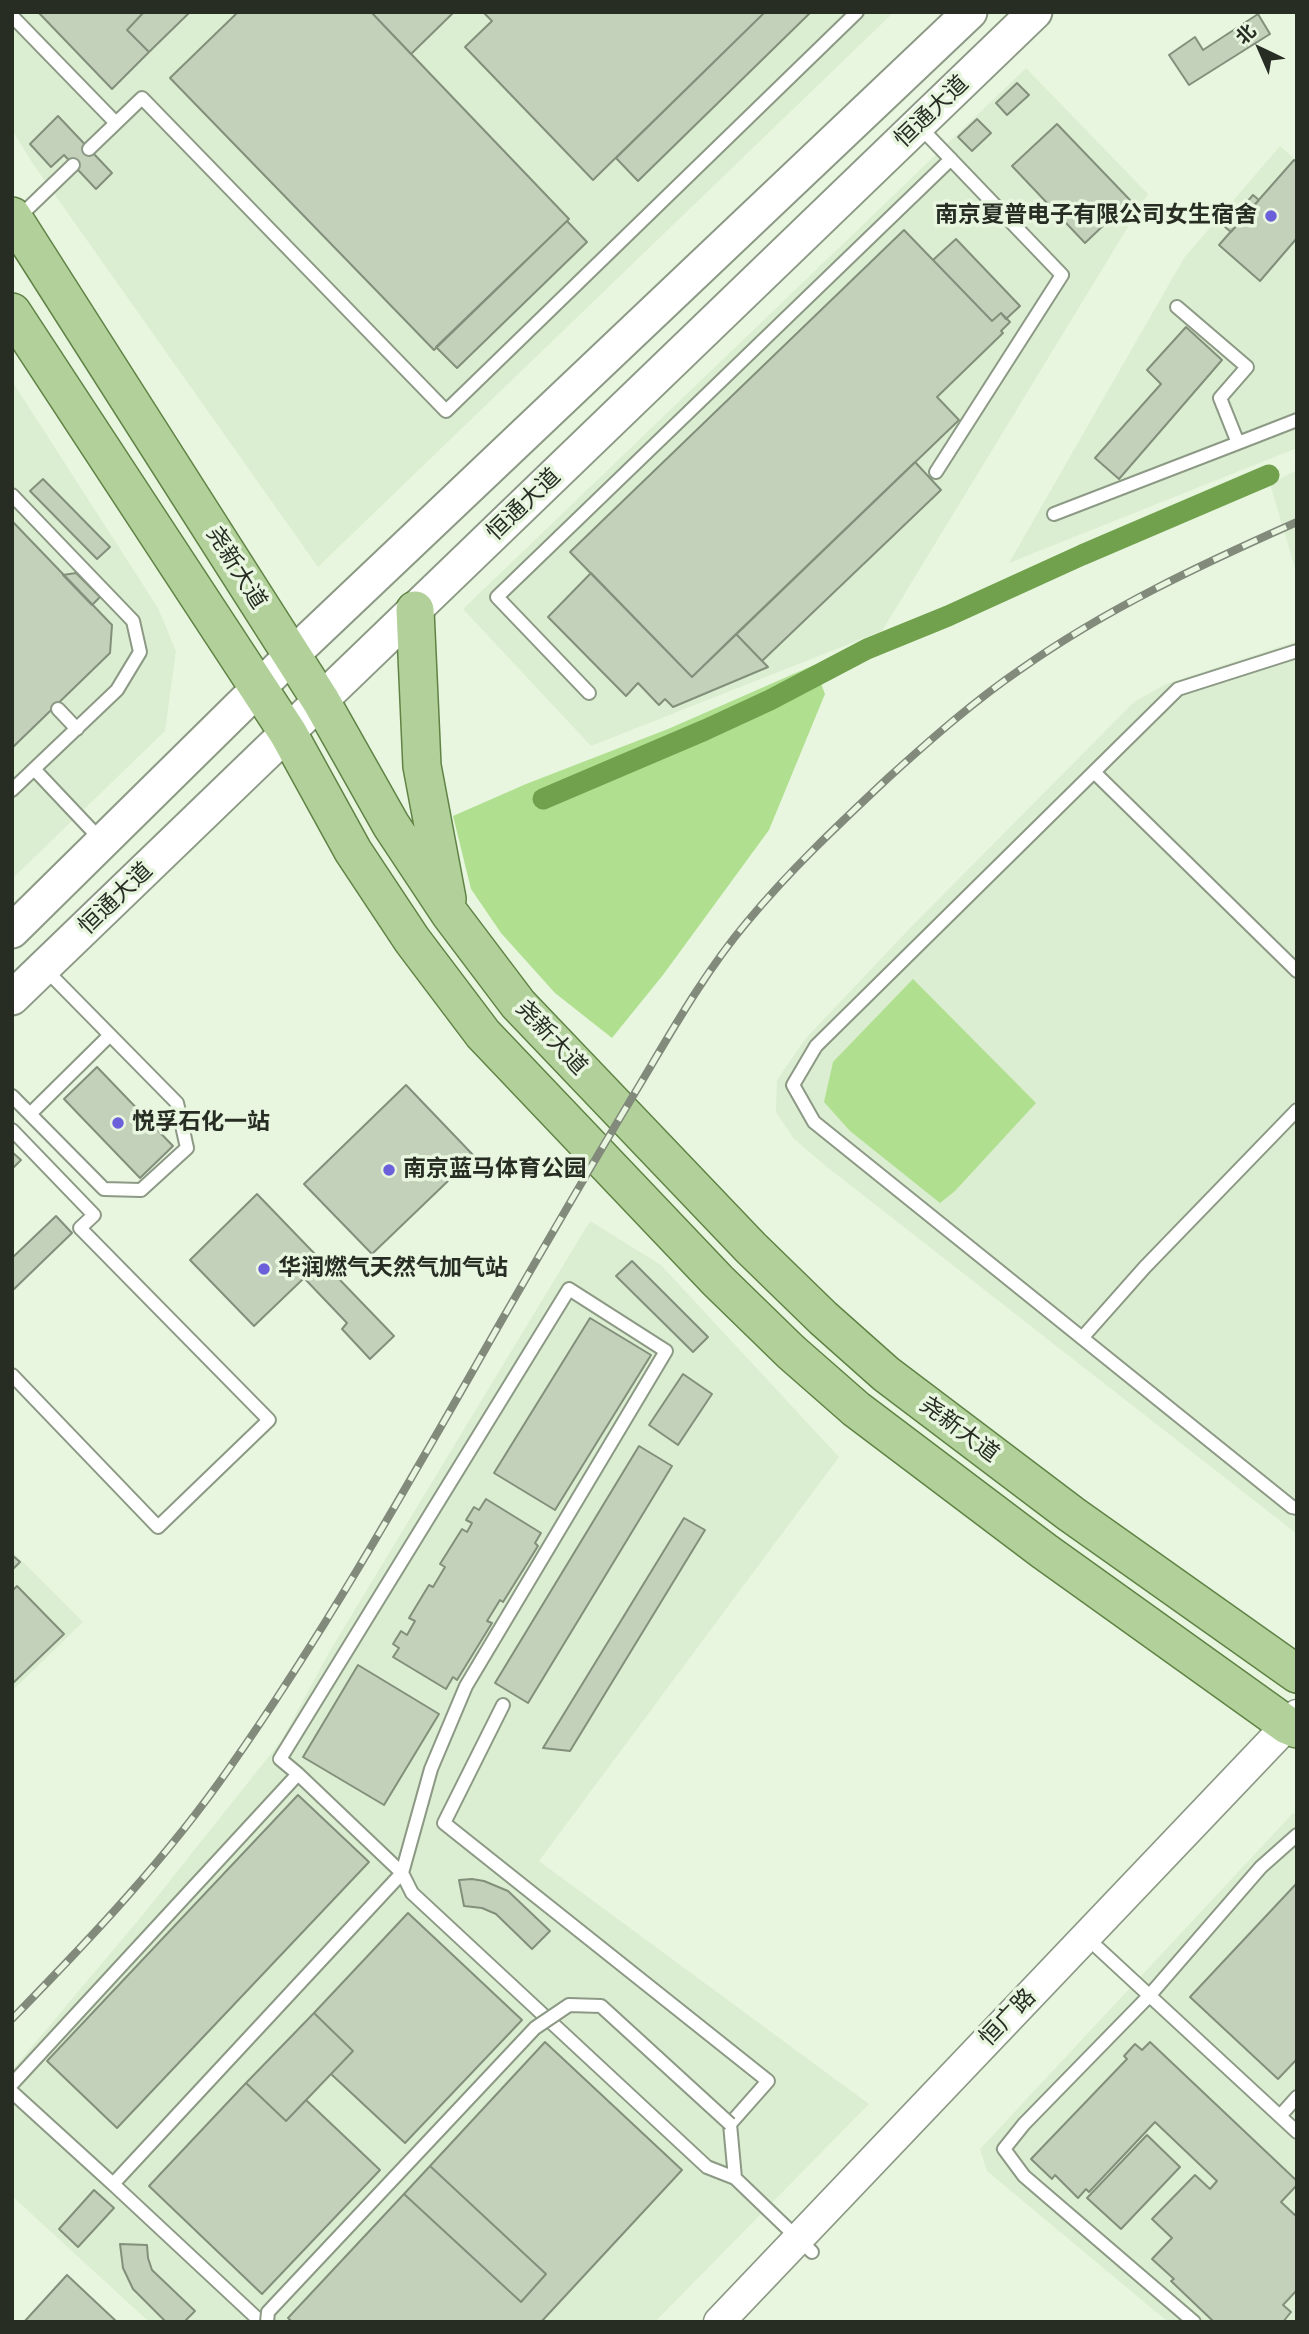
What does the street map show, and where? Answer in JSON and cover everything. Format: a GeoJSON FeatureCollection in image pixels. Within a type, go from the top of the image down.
{"type":"FeatureCollection","features":[{"type":"Feature","properties":{"kind":"main road","name":"恒通大道"},"geometry":{"type":"LineString","coordinates":[[12,931],[292,655],[970,12]]}},
{"type":"Feature","properties":{"kind":"main road","name":"恒通大道"},"geometry":{"type":"LineString","coordinates":[[12,998],[1035,12]]}},
{"type":"Feature","properties":{"kind":"main road","name":"尧新大道"},"geometry":{"type":"LineString","coordinates":[[14,218],[321,701],[391,825],[450,914],[518,1004],[751,1248],[886,1374],[1071,1514],[1297,1674]]}},
{"type":"Feature","properties":{"kind":"main road","name":"尧新大道"},"geometry":{"type":"LineString","coordinates":[[12,312],[288,733],[353,851],[412,940],[483,1034],[718,1280],[791,1352],[856,1409],[1044,1551],[1294,1726]]}},
{"type":"Feature","properties":{"kind":"main road"},"geometry":{"type":"LineString","coordinates":[[415,610],[422,766],[450,914]]}},
{"type":"Feature","properties":{"kind":"street","name":"恒广路"},"geometry":{"type":"LineString","coordinates":[[719,2322],[805,2245],[1098,1948],[1294,1726]]}},
{"type":"Feature","properties":{"kind":"street","name":"恒广路"},"geometry":{"type":"LineString","coordinates":[[747,2322],[805,2245],[1294,1726]]}},
{"type":"Feature","properties":{"kind":"lane"},"geometry":{"type":"LineString","coordinates":[[89,149],[142,98],[446,411],[857,12]]}},
{"type":"Feature","properties":{"kind":"lane"},"geometry":{"type":"LineString","coordinates":[[12,16],[116,123]]}},
{"type":"Feature","properties":{"kind":"lane"},"geometry":{"type":"LineString","coordinates":[[918,125],[1062,275],[936,472]]}},
{"type":"Feature","properties":{"kind":"lane"},"geometry":{"type":"LineString","coordinates":[[589,693],[497,597],[951,159]]}},
{"type":"Feature","properties":{"kind":"lane"},"geometry":{"type":"LineString","coordinates":[[14,218],[73,165]]}},
{"type":"Feature","properties":{"kind":"lane"},"geometry":{"type":"LineString","coordinates":[[1177,307],[1247,367],[1220,398],[1238,443]]}},
{"type":"Feature","properties":{"kind":"lane"},"geometry":{"type":"LineString","coordinates":[[1054,514],[1297,420]]}},
{"type":"Feature","properties":{"kind":"lane"},"geometry":{"type":"LineString","coordinates":[[12,495],[133,621],[140,652],[117,690],[12,790]]}},
{"type":"Feature","properties":{"kind":"lane"},"geometry":{"type":"LineString","coordinates":[[1297,651],[1178,689],[816,1046],[793,1085],[814,1122],[1292,1507],[1297,1508]]}},
{"type":"Feature","properties":{"kind":"lane"},"geometry":{"type":"LineString","coordinates":[[58,709],[77,729]]}},
{"type":"Feature","properties":{"kind":"lane"},"geometry":{"type":"LineString","coordinates":[[34,769],[103,842]]}},
{"type":"Feature","properties":{"kind":"lane"},"geometry":{"type":"LineString","coordinates":[[1094,772],[1297,971]]}},
{"type":"Feature","properties":{"kind":"lane"},"geometry":{"type":"LineString","coordinates":[[12,1096],[104,1189],[141,1190],[187,1148],[177,1103],[44,968]]}},
{"type":"Feature","properties":{"kind":"lane"},"geometry":{"type":"LineString","coordinates":[[30,1114],[110,1035]]}},
{"type":"Feature","properties":{"kind":"lane"},"geometry":{"type":"LineString","coordinates":[[1082,1338],[1145,1267],[1297,1110]]}},
{"type":"Feature","properties":{"kind":"lane"},"geometry":{"type":"LineString","coordinates":[[12,1130],[94,1215],[80,1228],[269,1420],[158,1527],[12,1375]]}},
{"type":"Feature","properties":{"kind":"lane"},"geometry":{"type":"LineString","coordinates":[[113,2184],[401,1873],[431,1769],[466,1686],[666,1350],[569,1289],[280,1759],[401,1873],[412,1893],[707,2167],[735,2178],[805,2245]]}},
{"type":"Feature","properties":{"kind":"lane"},"geometry":{"type":"LineString","coordinates":[[503,1705],[444,1823],[768,2081],[730,2124]]}},
{"type":"Feature","properties":{"kind":"lane"},"geometry":{"type":"LineString","coordinates":[[12,2084],[298,1774]]}},
{"type":"Feature","properties":{"kind":"lane"},"geometry":{"type":"LineString","coordinates":[[1195,2322],[1024,2176],[1004,2149],[1024,2124],[1149,1996],[1261,1867],[1297,1835]]}},
{"type":"Feature","properties":{"kind":"lane"},"geometry":{"type":"LineString","coordinates":[[1098,1948],[1297,2132]]}},
{"type":"Feature","properties":{"kind":"lane"},"geometry":{"type":"LineString","coordinates":[[267,2322],[268,2312],[535,2028],[569,2005],[601,2006],[730,2124],[735,2178]]}},
{"type":"Feature","properties":{"kind":"lane"},"geometry":{"type":"LineString","coordinates":[[12,2092],[261,2322]]}},
{"type":"Feature","properties":{"kind":"lane"},"geometry":{"type":"LineString","coordinates":[[1279,2116],[1297,2097]]}},
{"type":"Feature","properties":{"kind":"shaded area"},"geometry":{"type":"Polygon","coordinates":[[[12,12],[894,12],[318,567],[33,164],[12,130],[12,12]]]}},
{"type":"Feature","properties":{"kind":"shaded area"},"geometry":{"type":"Polygon","coordinates":[[[1026,68],[1148,194],[882,631],[591,746],[463,609],[1026,68]]]}},
{"type":"Feature","properties":{"kind":"shaded area"},"geometry":{"type":"Polygon","coordinates":[[[1280,146],[1297,161],[1297,448],[1009,563],[1184,258],[1280,146]]]}},
{"type":"Feature","properties":{"kind":"shaded area"},"geometry":{"type":"Polygon","coordinates":[[[12,381],[158,608],[176,651],[165,731],[12,879],[12,381]]]}},
{"type":"Feature","properties":{"kind":"shaded area"},"geometry":{"type":"Polygon","coordinates":[[[1297,470],[1297,575],[1270,484],[1297,470]]]}},
{"type":"Feature","properties":{"kind":"shaded area"},"geometry":{"type":"Polygon","coordinates":[[[1297,641],[1297,1534],[827,1167],[794,1139],[776,1112],[777,1080],[806,1038],[911,927],[1134,702],[1166,684],[1297,641]]]}},
{"type":"Feature","properties":{"kind":"shaded area"},"geometry":{"type":"Polygon","coordinates":[[[590,1221],[661,1265],[839,1457],[539,1861],[869,2104],[655,2322],[149,2322],[12,2196],[12,2070],[141,1917],[281,1741],[331,1649],[590,1221]]]}},
{"type":"Feature","properties":{"kind":"shaded area"},"geometry":{"type":"Polygon","coordinates":[[[12,1551],[83,1622],[12,1691],[12,1551]]]}},
{"type":"Feature","properties":{"kind":"shaded area"},"geometry":{"type":"Polygon","coordinates":[[[1297,1813],[1297,2322],[1168,2322],[987,2171],[980,2149],[1292,1814],[1297,1813]]]}},
{"type":"Feature","properties":{"kind":"green space"},"geometry":{"type":"Polygon","coordinates":[[[814,665],[825,694],[769,830],[663,975],[612,1038],[555,993],[501,933],[471,889],[453,816],[526,784],[668,729],[814,665]]]}},
{"type":"Feature","properties":{"kind":"green space"},"geometry":{"type":"Polygon","coordinates":[[[913,979],[1036,1103],[955,1191],[940,1203],[850,1131],[824,1102],[833,1062],[913,979]]]}},
{"type":"Feature","properties":{"kind":"building"},"geometry":{"type":"Polygon","coordinates":[[[38,12],[144,12],[127,30],[149,52],[112,89],[38,12]]]}},
{"type":"Feature","properties":{"kind":"building"},"geometry":{"type":"Polygon","coordinates":[[[144,12],[190,12],[149,52],[127,30],[144,12]]]}},
{"type":"Feature","properties":{"kind":"building"},"geometry":{"type":"Polygon","coordinates":[[[238,12],[371,12],[569,219],[434,350],[170,78],[238,12]]]}},
{"type":"Feature","properties":{"kind":"building"},"geometry":{"type":"Polygon","coordinates":[[[371,12],[454,12],[411,54],[371,12]]]}},
{"type":"Feature","properties":{"kind":"building"},"geometry":{"type":"Polygon","coordinates":[[[483,12],[765,12],[593,180],[465,47],[492,21],[483,12]]]}},
{"type":"Feature","properties":{"kind":"building"},"geometry":{"type":"Polygon","coordinates":[[[765,12],[811,12],[638,181],[616,158],[765,12]]]}},
{"type":"Feature","properties":{"kind":"building"},"geometry":{"type":"Polygon","coordinates":[[[1258,14],[1270,34],[1189,85],[1169,55],[1195,37],[1203,50],[1258,14]]]}},
{"type":"Feature","properties":{"kind":"building"},"geometry":{"type":"Polygon","coordinates":[[[1017,83],[1029,95],[1007,115],[996,103],[1017,83]]]}},
{"type":"Feature","properties":{"kind":"building"},"geometry":{"type":"Polygon","coordinates":[[[58,116],[112,173],[96,189],[64,155],[51,167],[30,144],[58,116]]]}},
{"type":"Feature","properties":{"kind":"building"},"geometry":{"type":"Polygon","coordinates":[[[977,119],[991,133],[972,151],[958,137],[977,119]]]}},
{"type":"Feature","properties":{"kind":"building"},"geometry":{"type":"Polygon","coordinates":[[[1057,124],[1130,200],[1085,243],[1012,166],[1057,124]]]}},
{"type":"Feature","properties":{"kind":"building","name":"南京夏普电子有限公司女生宿舍"},"geometry":{"type":"Polygon","coordinates":[[[1294,160],[1297,162],[1297,238],[1260,281],[1219,245],[1294,160]]]}},
{"type":"Feature","properties":{"kind":"building"},"geometry":{"type":"Polygon","coordinates":[[[1253,195],[1259,200],[1231,232],[1225,227],[1253,195]]]}},
{"type":"Feature","properties":{"kind":"building"},"geometry":{"type":"Polygon","coordinates":[[[567,221],[587,242],[457,368],[436,347],[567,221]]]}},
{"type":"Feature","properties":{"kind":"building"},"geometry":{"type":"Polygon","coordinates":[[[904,230],[992,321],[1001,313],[1010,322],[1001,331],[1003,333],[937,397],[959,420],[692,677],[570,552],[904,230]]]}},
{"type":"Feature","properties":{"kind":"building"},"geometry":{"type":"Polygon","coordinates":[[[956,239],[1020,306],[1006,319],[1001,313],[992,321],[933,260],[956,239]]]}},
{"type":"Feature","properties":{"kind":"building"},"geometry":{"type":"Polygon","coordinates":[[[1186,327],[1222,360],[1119,479],[1095,458],[1161,384],[1147,370],[1186,327]]]}},
{"type":"Feature","properties":{"kind":"building"},"geometry":{"type":"Polygon","coordinates":[[[915,462],[941,490],[762,661],[736,634],[915,462]]]}},
{"type":"Feature","properties":{"kind":"building"},"geometry":{"type":"Polygon","coordinates":[[[43,479],[110,547],[97,559],[30,491],[43,479]]]}},
{"type":"Feature","properties":{"kind":"building"},"geometry":{"type":"Polygon","coordinates":[[[12,521],[112,625],[110,653],[12,748],[12,521]]]}},
{"type":"Feature","properties":{"kind":"building"},"geometry":{"type":"Polygon","coordinates":[[[76,573],[100,597],[92,605],[63,575],[76,573]]]}},
{"type":"Feature","properties":{"kind":"building"},"geometry":{"type":"Polygon","coordinates":[[[591,573],[692,677],[736,634],[768,667],[673,707],[665,699],[659,705],[638,683],[626,696],[548,617],[591,573]]]}},
{"type":"Feature","properties":{"kind":"building","name":"悦孚石化一站"},"geometry":{"type":"Polygon","coordinates":[[[97,1067],[173,1146],[140,1178],[64,1099],[97,1067]]]}},
{"type":"Feature","properties":{"kind":"building","name":"南京蓝马体育公园"},"geometry":{"type":"Polygon","coordinates":[[[406,1085],[474,1156],[372,1254],[304,1184],[406,1085]]]}},
{"type":"Feature","properties":{"kind":"building"},"geometry":{"type":"Polygon","coordinates":[[[12,1152],[21,1160],[12,1169],[12,1152]]]}},
{"type":"Feature","properties":{"kind":"building","name":"华润燃气天然气加气站"},"geometry":{"type":"Polygon","coordinates":[[[257,1194],[394,1336],[370,1359],[342,1329],[347,1323],[304,1278],[254,1326],[190,1260],[257,1194]]]}},
{"type":"Feature","properties":{"kind":"building"},"geometry":{"type":"Polygon","coordinates":[[[56,1216],[72,1233],[12,1291],[12,1258],[56,1216]]]}},
{"type":"Feature","properties":{"kind":"building"},"geometry":{"type":"Polygon","coordinates":[[[632,1261],[708,1337],[693,1352],[616,1276],[632,1261]]]}},
{"type":"Feature","properties":{"kind":"building"},"geometry":{"type":"Polygon","coordinates":[[[590,1318],[651,1355],[555,1510],[494,1473],[590,1318]]]}},
{"type":"Feature","properties":{"kind":"building"},"geometry":{"type":"Polygon","coordinates":[[[683,1374],[712,1394],[678,1445],[649,1425],[683,1374]]]}},
{"type":"Feature","properties":{"kind":"building"},"geometry":{"type":"Polygon","coordinates":[[[639,1446],[672,1466],[528,1703],[495,1683],[639,1446]]]}},
{"type":"Feature","properties":{"kind":"building"},"geometry":{"type":"Polygon","coordinates":[[[486,1499],[541,1533],[535,1543],[538,1546],[503,1602],[500,1600],[487,1621],[492,1623],[457,1680],[453,1677],[446,1689],[393,1657],[399,1648],[393,1644],[401,1631],[407,1635],[415,1621],[409,1618],[429,1585],[433,1587],[445,1567],[440,1564],[462,1529],[467,1532],[472,1523],[466,1520],[474,1507],[479,1510],[486,1499]]]}},
{"type":"Feature","properties":{"kind":"building"},"geometry":{"type":"Polygon","coordinates":[[[684,1518],[705,1530],[570,1751],[543,1748],[684,1518]]]}},
{"type":"Feature","properties":{"kind":"building"},"geometry":{"type":"Polygon","coordinates":[[[12,1555],[20,1562],[13,1569],[12,1568],[12,1555]]]}},
{"type":"Feature","properties":{"kind":"building"},"geometry":{"type":"Polygon","coordinates":[[[17,1586],[64,1634],[12,1684],[12,1591],[17,1586]]]}},
{"type":"Feature","properties":{"kind":"building"},"geometry":{"type":"Polygon","coordinates":[[[358,1665],[439,1714],[384,1805],[303,1757],[358,1665]]]}},
{"type":"Feature","properties":{"kind":"building"},"geometry":{"type":"Polygon","coordinates":[[[298,1795],[369,1862],[117,2128],[47,2061],[298,1795]]]}},
{"type":"Feature","properties":{"kind":"building"},"geometry":{"type":"Polygon","coordinates":[[[472,1879],[508,1891],[550,1931],[532,1949],[496,1914],[482,1908],[464,1906],[459,1880],[472,1879]]]}},
{"type":"Feature","properties":{"kind":"building"},"geometry":{"type":"Polygon","coordinates":[[[1297,1883],[1297,2059],[1278,2079],[1190,1997],[1297,1883]]]}},
{"type":"Feature","properties":{"kind":"building"},"geometry":{"type":"Polygon","coordinates":[[[408,1913],[522,2020],[405,2143],[331,2074],[353,2051],[314,2013],[408,1913]]]}},
{"type":"Feature","properties":{"kind":"building"},"geometry":{"type":"Polygon","coordinates":[[[314,2013],[353,2051],[286,2121],[246,2083],[314,2013]]]}},
{"type":"Feature","properties":{"kind":"building"},"geometry":{"type":"Polygon","coordinates":[[[545,2042],[682,2170],[541,2322],[292,2322],[288,2318],[404,2194],[521,2302],[546,2274],[430,2166],[545,2042]]]}},
{"type":"Feature","properties":{"kind":"building"},"geometry":{"type":"Polygon","coordinates":[[[1150,2042],[1297,2181],[1297,2185],[1281,2202],[1297,2217],[1297,2290],[1283,2305],[1291,2312],[1283,2322],[1214,2322],[1152,2259],[1172,2238],[1152,2219],[1195,2175],[1210,2189],[1217,2181],[1155,2122],[1089,2192],[1086,2189],[1078,2198],[1055,2175],[1052,2179],[1031,2159],[1127,2059],[1124,2056],[1135,2044],[1142,2050],[1150,2042]]]}},
{"type":"Feature","properties":{"kind":"building"},"geometry":{"type":"Polygon","coordinates":[[[246,2083],[286,2121],[306,2100],[380,2170],[262,2294],[149,2186],[246,2083]]]}},
{"type":"Feature","properties":{"kind":"building"},"geometry":{"type":"Polygon","coordinates":[[[1147,2135],[1180,2167],[1121,2229],[1087,2198],[1147,2135]]]}},
{"type":"Feature","properties":{"kind":"building"},"geometry":{"type":"Polygon","coordinates":[[[430,2166],[546,2274],[521,2302],[404,2194],[430,2166]]]}},
{"type":"Feature","properties":{"kind":"building"},"geometry":{"type":"Polygon","coordinates":[[[94,2190],[114,2208],[78,2247],[59,2229],[94,2190]]]}},
{"type":"Feature","properties":{"kind":"building"},"geometry":{"type":"Polygon","coordinates":[[[120,2244],[147,2245],[152,2270],[195,2311],[184,2322],[166,2322],[133,2289],[123,2268],[120,2244]]]}},
{"type":"Feature","properties":{"kind":"building"},"geometry":{"type":"Polygon","coordinates":[[[67,2275],[117,2322],[24,2322],[67,2275]]]}},
{"type":"Feature","properties":{"kind":"waterway"},"geometry":{"type":"LineString","coordinates":[[543,799],[770,700],[867,649],[1269,475]]}},
{"type":"Feature","properties":{"kind":"railway"},"geometry":{"type":"LineString","coordinates":[[12,2019],[154,1866],[206,1801],[267,1713],[372,1546],[675,1026],[716,962],[763,903],[815,848],[888,778],[1004,681],[1053,647],[1121,607],[1190,571],[1297,522]]}},
{"type":"Feature","properties":{"kind":"place","name":"南京夏普电子有限公司女生宿舍"},"geometry":{"type":"Point","coordinates":[1271,216]}},
{"type":"Feature","properties":{"kind":"place","name":"悦孚石化一站"},"geometry":{"type":"Point","coordinates":[118,1123]}},
{"type":"Feature","properties":{"kind":"place","name":"南京蓝马体育公园"},"geometry":{"type":"Point","coordinates":[389,1170]}},
{"type":"Feature","properties":{"kind":"place","name":"华润燃气天然气加气站"},"geometry":{"type":"Point","coordinates":[264,1269]}}]}
